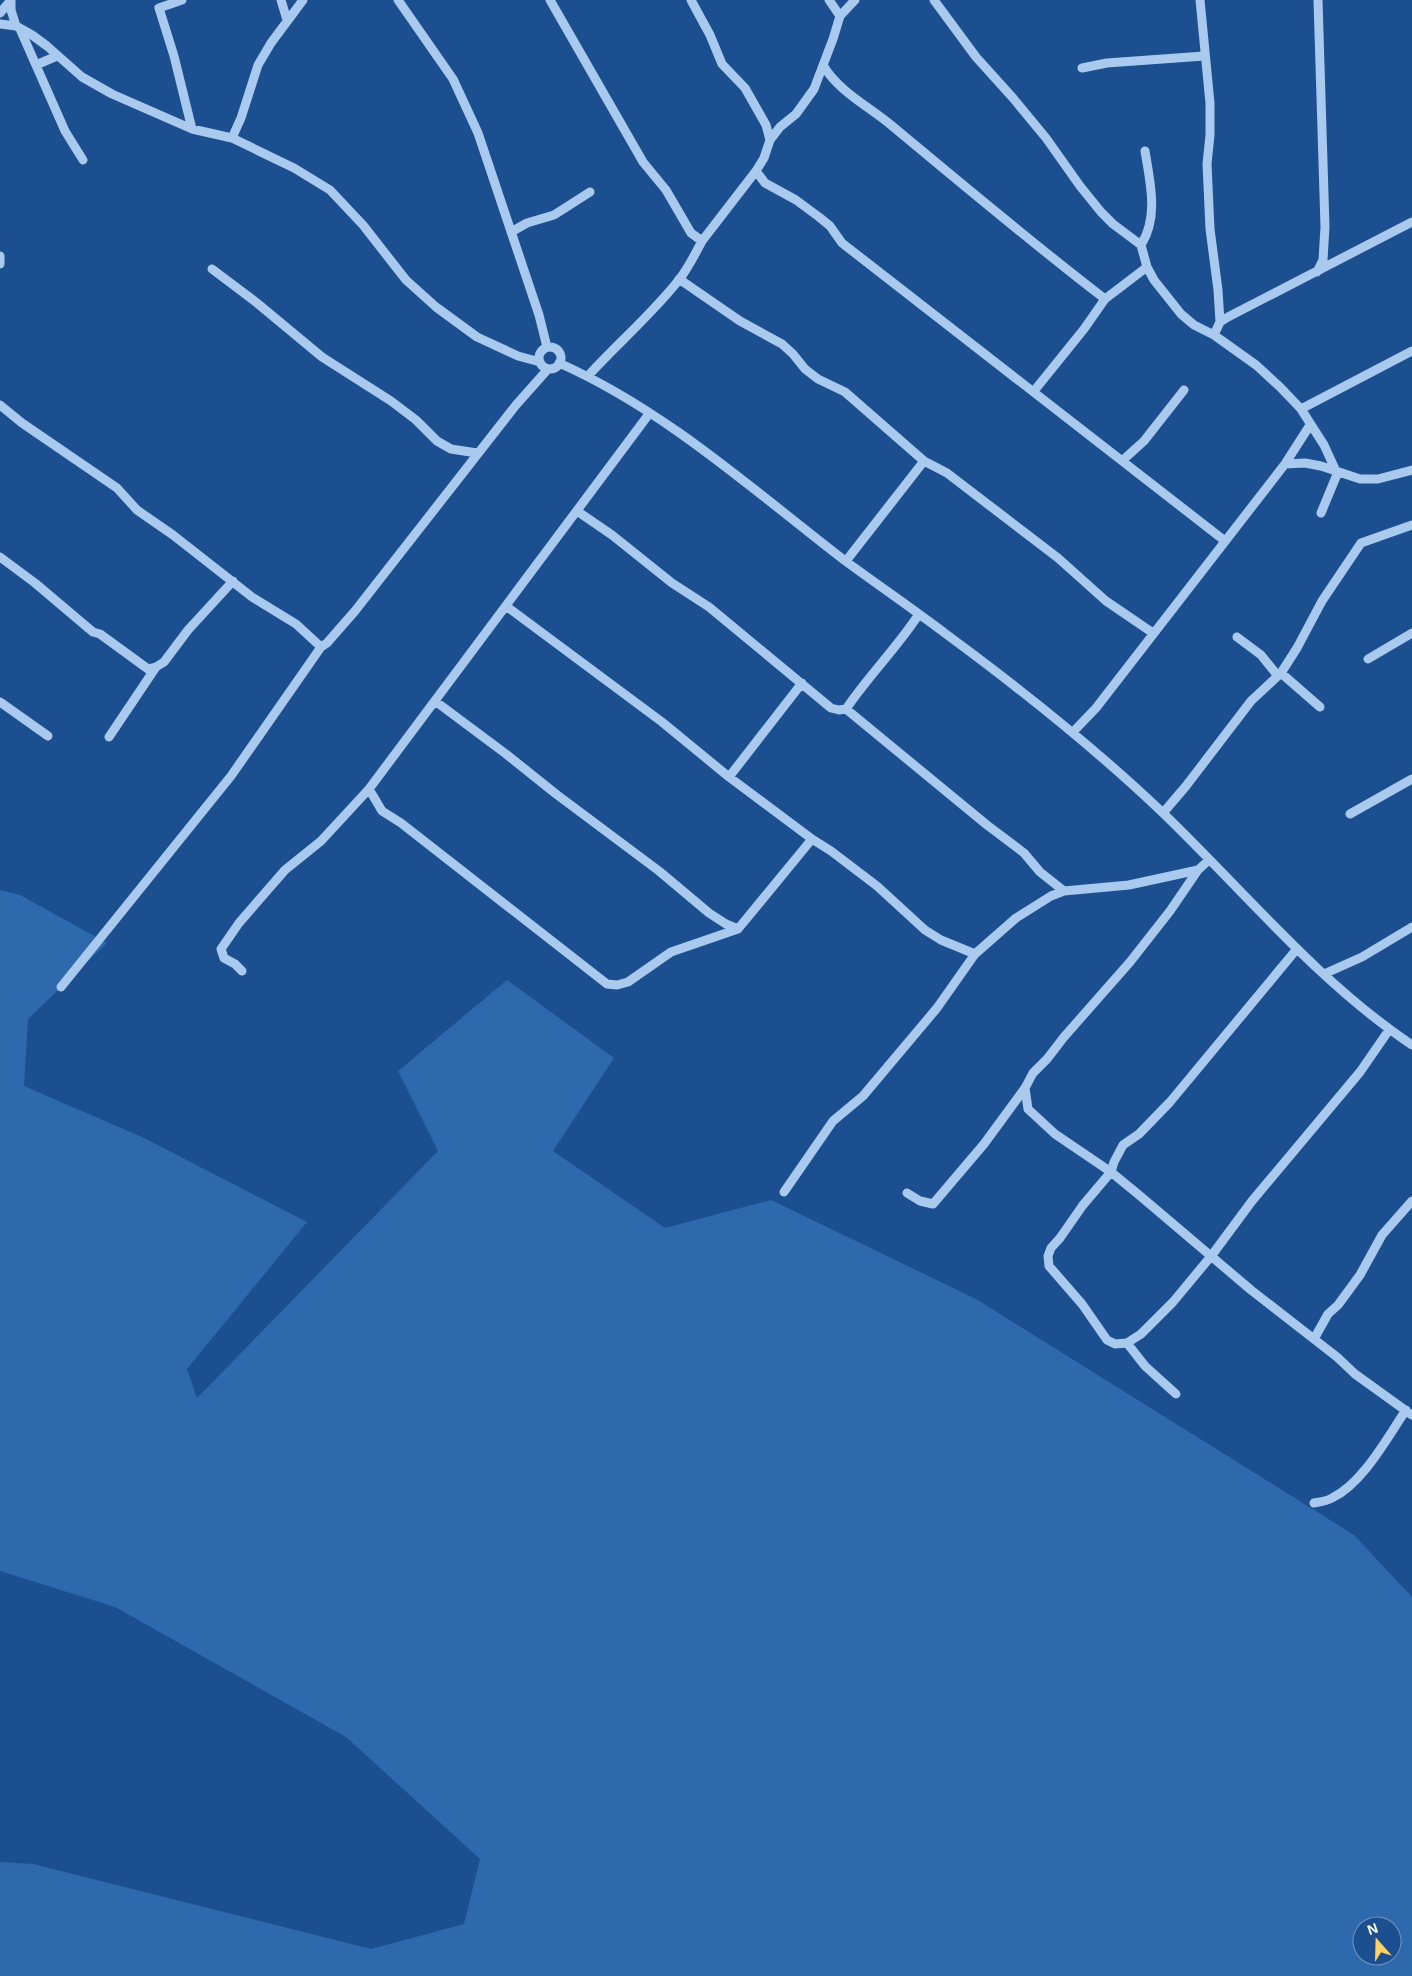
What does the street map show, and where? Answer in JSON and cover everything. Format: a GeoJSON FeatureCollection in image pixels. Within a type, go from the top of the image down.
{"type":"FeatureCollection","features":[{"type":"Feature","properties":{"kind":"street"},"geometry":{"type":"LineString","coordinates":[[1,9],[11,0]]}},
{"type":"Feature","properties":{"kind":"street"},"geometry":{"type":"LineString","coordinates":[[11,0],[11,10],[18,27],[65,131],[83,160]]}},
{"type":"Feature","properties":{"kind":"street"},"geometry":{"type":"LineString","coordinates":[[182,0],[159,4],[192,129]]}},
{"type":"Feature","properties":{"kind":"street"},"geometry":{"type":"LineString","coordinates":[[281,0],[288,20]]}},
{"type":"Feature","properties":{"kind":"street"},"geometry":{"type":"LineString","coordinates":[[232,138],[241,118],[258,65],[303,0]]}},
{"type":"Feature","properties":{"kind":"street"},"geometry":{"type":"LineString","coordinates":[[398,0],[453,79],[478,132],[539,315],[547,347]]}},
{"type":"Feature","properties":{"kind":"street"},"geometry":{"type":"LineString","coordinates":[[550,0],[643,162],[666,190],[691,233],[702,241]]}},
{"type":"Feature","properties":{"kind":"street"},"geometry":{"type":"LineString","coordinates":[[692,0],[722,64],[745,88],[766,125],[770,140]]}},
{"type":"Feature","properties":{"kind":"street"},"geometry":{"type":"LineString","coordinates":[[829,0],[840,16]]}},
{"type":"Feature","properties":{"kind":"street"},"geometry":{"type":"LineString","coordinates":[[588,376],[680,279],[702,241],[756,171],[764,158],[770,140],[780,127],[796,114],[814,89],[840,16],[856,0]]}},
{"type":"Feature","properties":{"kind":"street"},"geometry":{"type":"LineString","coordinates":[[934,0],[976,57],[1046,138],[1101,212],[1113,224],[1141,245],[1147,266],[1154,280],[1181,314],[1194,325],[1214,335],[1256,365],[1301,409],[1324,445],[1336,471],[1320,513]]}},
{"type":"Feature","properties":{"kind":"street"},"geometry":{"type":"LineString","coordinates":[[1200,0],[1210,103],[1210,135],[1207,164],[1210,229],[1220,322],[1214,335]]}},
{"type":"Feature","properties":{"kind":"street"},"geometry":{"type":"LineString","coordinates":[[1317,272],[1323,260],[1325,227],[1318,0]]}},
{"type":"Feature","properties":{"kind":"street"},"geometry":{"type":"LineString","coordinates":[[0,24],[18,27],[47,46],[82,77],[104,89],[192,129],[232,138],[294,168],[330,190],[364,225],[406,280],[436,307],[477,336],[518,356],[540,362],[548,368]]}},
{"type":"Feature","properties":{"kind":"street"},"geometry":{"type":"LineString","coordinates":[[36,65],[57,56]]}},
{"type":"Feature","properties":{"kind":"street"},"geometry":{"type":"LineString","coordinates":[[1082,68],[1107,63],[1204,56]]}},
{"type":"Feature","properties":{"kind":"street"},"geometry":{"type":"LineString","coordinates":[[823,65],[835,82],[875,112],[1002,218],[1105,299]]}},
{"type":"Feature","properties":{"kind":"street"},"geometry":{"type":"LineString","coordinates":[[1141,245],[1147,235],[1152,194],[1145,151]]}},
{"type":"Feature","properties":{"kind":"street"},"geometry":{"type":"LineString","coordinates":[[756,171],[766,183],[796,200],[830,226],[842,243],[1034,390],[1226,541]]}},
{"type":"Feature","properties":{"kind":"street"},"geometry":{"type":"LineString","coordinates":[[511,232],[527,223],[554,215],[590,192]]}},
{"type":"Feature","properties":{"kind":"street"},"geometry":{"type":"LineString","coordinates":[[1220,322],[1412,222]]}},
{"type":"Feature","properties":{"kind":"street"},"geometry":{"type":"LineString","coordinates":[[0,256],[0,264]]}},
{"type":"Feature","properties":{"kind":"street"},"geometry":{"type":"LineString","coordinates":[[1034,390],[1084,329],[1105,299],[1147,266]]}},
{"type":"Feature","properties":{"kind":"street"},"geometry":{"type":"LineString","coordinates":[[212,269],[257,303],[322,358],[391,401],[416,420],[437,441],[451,449],[477,453]]}},
{"type":"Feature","properties":{"kind":"street"},"geometry":{"type":"LineString","coordinates":[[680,279],[740,321],[782,344],[793,354],[804,369],[818,379],[834,385],[845,392],[924,461],[947,473],[1058,558],[1106,601],[1153,633]]}},
{"type":"Feature","properties":{"kind":"street"},"geometry":{"type":"LineString","coordinates":[[540,362],[540,354],[547,347]]}},
{"type":"Feature","properties":{"kind":"street"},"geometry":{"type":"LineString","coordinates":[[61,987],[231,776],[321,647],[355,611],[516,405],[548,368],[556,367],[560,363],[561,358],[558,351],[547,347]]}},
{"type":"Feature","properties":{"kind":"street"},"geometry":{"type":"LineString","coordinates":[[1301,409],[1412,351]]}},
{"type":"Feature","properties":{"kind":"street"},"geometry":{"type":"LineString","coordinates":[[560,363],[588,376],[711,456],[846,562],[919,614],[1073,732],[1163,813],[1296,950],[1389,1030],[1412,1045]]}},
{"type":"Feature","properties":{"kind":"street"},"geometry":{"type":"LineString","coordinates":[[1122,460],[1144,441],[1184,390]]}},
{"type":"Feature","properties":{"kind":"street"},"geometry":{"type":"LineString","coordinates":[[0,405],[22,423],[109,482],[137,510],[266,606],[296,624],[321,647]]}},
{"type":"Feature","properties":{"kind":"street"},"geometry":{"type":"LineString","coordinates":[[242,971],[235,964],[224,958],[221,949],[239,923],[285,870],[321,841],[369,789],[649,414]]}},
{"type":"Feature","properties":{"kind":"street"},"geometry":{"type":"LineString","coordinates":[[1073,732],[1096,708],[1286,464],[1310,425]]}},
{"type":"Feature","properties":{"kind":"street"},"geometry":{"type":"LineString","coordinates":[[846,562],[924,461]]}},
{"type":"Feature","properties":{"kind":"street"},"geometry":{"type":"LineString","coordinates":[[1286,464],[1305,463],[1360,479],[1378,479],[1412,470]]}},
{"type":"Feature","properties":{"kind":"street"},"geometry":{"type":"LineString","coordinates":[[577,511],[612,535],[672,583],[709,607],[831,708],[846,709],[987,825],[1024,853],[1040,872],[1064,891]]}},
{"type":"Feature","properties":{"kind":"street"},"geometry":{"type":"LineString","coordinates":[[1163,813],[1186,786],[1250,701],[1279,674],[1297,648],[1322,601],[1360,543],[1412,525]]}},
{"type":"Feature","properties":{"kind":"street"},"geometry":{"type":"LineString","coordinates":[[0,557],[35,582],[93,632],[100,634],[148,669],[164,662],[188,630],[233,581]]}},
{"type":"Feature","properties":{"kind":"street"},"geometry":{"type":"LineString","coordinates":[[506,606],[662,722],[729,777],[877,886],[926,930],[941,940],[974,954]]}},
{"type":"Feature","properties":{"kind":"street"},"geometry":{"type":"LineString","coordinates":[[846,709],[860,688],[909,629],[919,614]]}},
{"type":"Feature","properties":{"kind":"street"},"geometry":{"type":"LineString","coordinates":[[1368,659],[1412,633]]}},
{"type":"Feature","properties":{"kind":"street"},"geometry":{"type":"LineString","coordinates":[[1237,637],[1320,707]]}},
{"type":"Feature","properties":{"kind":"street"},"geometry":{"type":"LineString","coordinates":[[109,736],[156,667]]}},
{"type":"Feature","properties":{"kind":"street"},"geometry":{"type":"LineString","coordinates":[[729,777],[802,684]]}},
{"type":"Feature","properties":{"kind":"street"},"geometry":{"type":"LineString","coordinates":[[435,701],[659,871],[709,913],[738,929]]}},
{"type":"Feature","properties":{"kind":"street"},"geometry":{"type":"LineString","coordinates":[[0,702],[48,736]]}},
{"type":"Feature","properties":{"kind":"street"},"geometry":{"type":"LineString","coordinates":[[1350,814],[1412,779]]}},
{"type":"Feature","properties":{"kind":"street"},"geometry":{"type":"LineString","coordinates":[[369,789],[382,811],[401,823],[607,984],[616,985],[628,982],[672,952],[738,929],[812,839]]}},
{"type":"Feature","properties":{"kind":"street"},"geometry":{"type":"LineString","coordinates":[[907,1193],[920,1201],[933,1204],[984,1144],[1026,1088],[1033,1073],[1130,962],[1170,911],[1198,870],[1209,860]]}},
{"type":"Feature","properties":{"kind":"street"},"geometry":{"type":"LineString","coordinates":[[784,1192],[833,1121],[862,1096],[937,1008],[974,954],[1016,918],[1051,896],[1064,891],[1129,885],[1198,870]]}},
{"type":"Feature","properties":{"kind":"street"},"geometry":{"type":"LineString","coordinates":[[1324,974],[1362,957],[1412,928]]}},
{"type":"Feature","properties":{"kind":"street"},"geometry":{"type":"LineString","coordinates":[[1296,950],[1170,1102],[1139,1134],[1123,1145],[1111,1172],[1083,1205],[1051,1248],[1048,1256],[1049,1266],[1082,1304],[1107,1340],[1115,1344],[1127,1343],[1141,1334],[1155,1320],[1212,1255],[1252,1201],[1360,1072],[1389,1030]]}},
{"type":"Feature","properties":{"kind":"street"},"geometry":{"type":"LineString","coordinates":[[1026,1088],[1026,1106],[1032,1115],[1054,1134],[1111,1172],[1212,1255],[1251,1290],[1355,1374],[1410,1412],[1348,1488],[1331,1499],[1314,1504]]}},
{"type":"Feature","properties":{"kind":"street"},"geometry":{"type":"LineString","coordinates":[[1314,1339],[1328,1314],[1360,1275],[1382,1235],[1412,1201]]}},
{"type":"Feature","properties":{"kind":"street"},"geometry":{"type":"LineString","coordinates":[[1127,1343],[1145,1366],[1176,1394]]}},
{"type":"Feature","properties":{"kind":"shaded area"},"geometry":{"type":"Polygon","coordinates":[[[0,890],[20,895],[107,943],[28,1019],[24,1086],[142,1137],[307,1222],[187,1369],[197,1398],[438,1151],[398,1071],[507,980],[614,1058],[553,1151],[665,1228],[771,1200],[976,1299],[1354,1535],[1412,1597],[1412,1976],[0,1976],[0,1862],[33,1864],[371,1949],[464,1924],[480,1859],[346,1737],[115,1607],[0,1571],[0,890]]]}}]}
